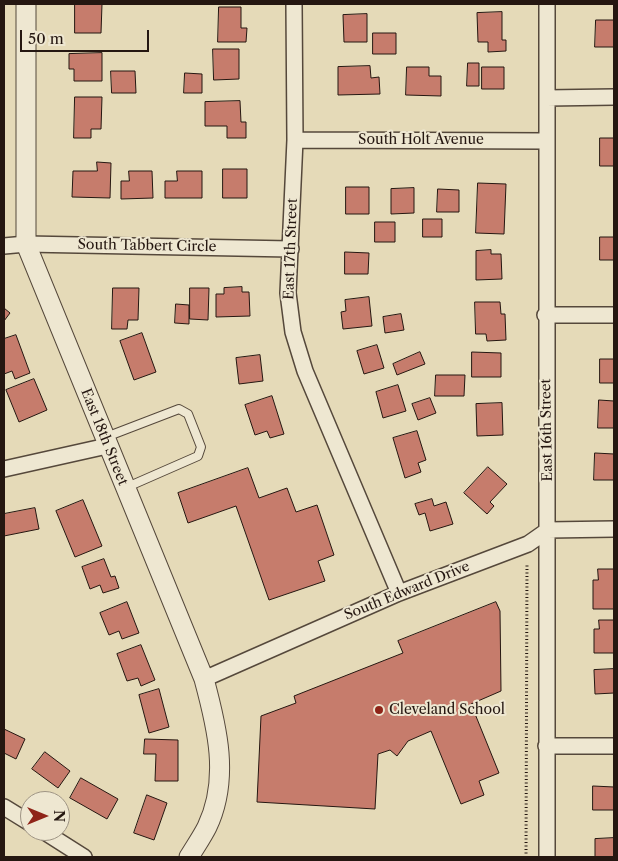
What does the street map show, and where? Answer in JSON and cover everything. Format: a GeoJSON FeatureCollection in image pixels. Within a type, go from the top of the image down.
{"type":"FeatureCollection","features":[{"type":"Feature","properties":{"kind":"street","name":"East 18th Street"},"geometry":{"type":"LineString","coordinates":[[26,4],[26,244],[124,488],[204,679],[215,718],[220,749],[220,776],[216,802],[208,827],[190,857]]}},
{"type":"Feature","properties":{"kind":"street","name":"East 17th Street"},"geometry":{"type":"LineString","coordinates":[[294,4],[295,140],[288,293],[293,332],[305,371],[399,592]]}},
{"type":"Feature","properties":{"kind":"street","name":"East 16th Street"},"geometry":{"type":"LineString","coordinates":[[547,4],[548,140],[545,316],[548,530],[547,857]]}},
{"type":"Feature","properties":{"kind":"street"},"geometry":{"type":"LineString","coordinates":[[547,98],[614,97]]}},
{"type":"Feature","properties":{"kind":"street","name":"South Holt Avenue"},"geometry":{"type":"LineString","coordinates":[[295,140],[548,140]]}},
{"type":"Feature","properties":{"kind":"street","name":"South Tabbert Circle"},"geometry":{"type":"LineString","coordinates":[[4,246],[26,244],[291,249]]}},
{"type":"Feature","properties":{"kind":"street"},"geometry":{"type":"LineString","coordinates":[[545,316],[614,315]]}},
{"type":"Feature","properties":{"kind":"street"},"geometry":{"type":"LineString","coordinates":[[4,469],[106,442]]}},
{"type":"Feature","properties":{"kind":"street"},"geometry":{"type":"LineString","coordinates":[[548,530],[614,529]]}},
{"type":"Feature","properties":{"kind":"street","name":"South Edward Drive"},"geometry":{"type":"LineString","coordinates":[[204,679],[399,592],[528,544],[548,530]]}},
{"type":"Feature","properties":{"kind":"street"},"geometry":{"type":"LineString","coordinates":[[546,746],[614,746]]}},
{"type":"Feature","properties":{"kind":"street"},"geometry":{"type":"LineString","coordinates":[[4,807],[20,817]]}},
{"type":"Feature","properties":{"kind":"street"},"geometry":{"type":"LineString","coordinates":[[58,841],[84,857]]}},
{"type":"Feature","properties":{"kind":"lane"},"geometry":{"type":"LineString","coordinates":[[106,442],[179,409],[188,414],[201,447],[198,456],[124,488]]}},
{"type":"Feature","properties":{"kind":"path"},"geometry":{"type":"LineString","coordinates":[[526,563],[526,857]]}},
{"type":"Feature","properties":{"kind":"building"},"geometry":{"type":"Polygon","coordinates":[[[75,4],[102,4],[101,33],[75,33],[75,4]]]}},
{"type":"Feature","properties":{"kind":"building"},"geometry":{"type":"Polygon","coordinates":[[[219,7],[241,7],[241,28],[247,28],[246,42],[218,42],[219,7]]]}},
{"type":"Feature","properties":{"kind":"building"},"geometry":{"type":"Polygon","coordinates":[[[502,12],[502,40],[506,40],[506,51],[488,52],[488,42],[478,42],[477,13],[502,12]]]}},
{"type":"Feature","properties":{"kind":"building"},"geometry":{"type":"Polygon","coordinates":[[[367,14],[367,42],[344,42],[343,15],[367,14]]]}},
{"type":"Feature","properties":{"kind":"building"},"geometry":{"type":"Polygon","coordinates":[[[596,20],[614,20],[614,47],[595,47],[596,20]]]}},
{"type":"Feature","properties":{"kind":"building"},"geometry":{"type":"Polygon","coordinates":[[[373,33],[396,33],[396,54],[373,54],[373,33]]]}},
{"type":"Feature","properties":{"kind":"building"},"geometry":{"type":"Polygon","coordinates":[[[213,49],[239,49],[239,79],[214,80],[213,49]]]}},
{"type":"Feature","properties":{"kind":"building"},"geometry":{"type":"Polygon","coordinates":[[[102,53],[102,81],[74,81],[74,69],[69,69],[69,54],[102,53]]]}},
{"type":"Feature","properties":{"kind":"building"},"geometry":{"type":"Polygon","coordinates":[[[468,63],[479,63],[479,86],[467,86],[468,63]]]}},
{"type":"Feature","properties":{"kind":"building"},"geometry":{"type":"Polygon","coordinates":[[[370,66],[371,78],[379,77],[380,94],[338,95],[338,67],[370,66]]]}},
{"type":"Feature","properties":{"kind":"building"},"geometry":{"type":"Polygon","coordinates":[[[407,67],[429,67],[429,76],[441,76],[441,96],[406,95],[407,67]]]}},
{"type":"Feature","properties":{"kind":"building"},"geometry":{"type":"Polygon","coordinates":[[[482,67],[504,67],[504,89],[482,89],[482,67]]]}},
{"type":"Feature","properties":{"kind":"building"},"geometry":{"type":"Polygon","coordinates":[[[111,71],[135,71],[136,93],[112,93],[111,71]]]}},
{"type":"Feature","properties":{"kind":"building"},"geometry":{"type":"Polygon","coordinates":[[[185,73],[202,74],[202,93],[184,93],[185,73]]]}},
{"type":"Feature","properties":{"kind":"building"},"geometry":{"type":"Polygon","coordinates":[[[75,97],[102,97],[101,129],[91,129],[91,138],[74,138],[75,97]]]}},
{"type":"Feature","properties":{"kind":"building"},"geometry":{"type":"Polygon","coordinates":[[[240,101],[241,122],[246,122],[246,138],[227,138],[227,126],[205,126],[205,102],[240,101]]]}},
{"type":"Feature","properties":{"kind":"building"},"geometry":{"type":"Polygon","coordinates":[[[600,138],[614,138],[614,166],[600,166],[600,138]]]}},
{"type":"Feature","properties":{"kind":"building"},"geometry":{"type":"Polygon","coordinates":[[[97,162],[111,163],[110,198],[72,197],[73,171],[97,171],[97,162]]]}},
{"type":"Feature","properties":{"kind":"building"},"geometry":{"type":"Polygon","coordinates":[[[223,169],[247,169],[247,198],[223,198],[223,169]]]}},
{"type":"Feature","properties":{"kind":"building"},"geometry":{"type":"Polygon","coordinates":[[[129,171],[152,171],[153,198],[121,199],[121,181],[129,181],[129,171]]]}},
{"type":"Feature","properties":{"kind":"building"},"geometry":{"type":"Polygon","coordinates":[[[177,171],[202,171],[202,198],[165,198],[165,181],[177,181],[177,171]]]}},
{"type":"Feature","properties":{"kind":"building"},"geometry":{"type":"Polygon","coordinates":[[[478,183],[506,184],[504,234],[476,233],[478,183]]]}},
{"type":"Feature","properties":{"kind":"building"},"geometry":{"type":"Polygon","coordinates":[[[346,187],[369,187],[369,214],[346,214],[346,187]]]}},
{"type":"Feature","properties":{"kind":"building"},"geometry":{"type":"Polygon","coordinates":[[[414,188],[414,213],[391,214],[391,189],[414,188]]]}},
{"type":"Feature","properties":{"kind":"building"},"geometry":{"type":"Polygon","coordinates":[[[438,189],[459,190],[459,212],[437,212],[438,189]]]}},
{"type":"Feature","properties":{"kind":"building"},"geometry":{"type":"Polygon","coordinates":[[[423,219],[442,219],[442,237],[423,237],[423,219]]]}},
{"type":"Feature","properties":{"kind":"building"},"geometry":{"type":"Polygon","coordinates":[[[375,222],[395,222],[395,242],[375,242],[375,222]]]}},
{"type":"Feature","properties":{"kind":"building"},"geometry":{"type":"Polygon","coordinates":[[[600,237],[614,237],[614,260],[600,260],[600,237]]]}},
{"type":"Feature","properties":{"kind":"building"},"geometry":{"type":"Polygon","coordinates":[[[491,250],[491,254],[501,254],[502,279],[476,280],[476,251],[491,250]]]}},
{"type":"Feature","properties":{"kind":"building"},"geometry":{"type":"Polygon","coordinates":[[[345,252],[369,253],[368,274],[345,274],[345,252]]]}},
{"type":"Feature","properties":{"kind":"building"},"geometry":{"type":"Polygon","coordinates":[[[242,287],[242,292],[249,292],[250,316],[216,317],[216,294],[224,294],[224,288],[242,287]]]}},
{"type":"Feature","properties":{"kind":"building"},"geometry":{"type":"Polygon","coordinates":[[[113,288],[139,288],[138,320],[128,320],[127,329],[112,329],[113,288]]]}},
{"type":"Feature","properties":{"kind":"building"},"geometry":{"type":"Polygon","coordinates":[[[190,288],[209,288],[208,320],[190,319],[190,288]]]}},
{"type":"Feature","properties":{"kind":"building"},"geometry":{"type":"Polygon","coordinates":[[[369,297],[372,326],[343,329],[341,312],[346,311],[345,300],[369,297]]]}},
{"type":"Feature","properties":{"kind":"building"},"geometry":{"type":"Polygon","coordinates":[[[475,302],[500,302],[501,314],[505,314],[506,340],[487,341],[486,334],[476,334],[475,302]]]}},
{"type":"Feature","properties":{"kind":"building"},"geometry":{"type":"Polygon","coordinates":[[[176,304],[189,305],[189,324],[175,323],[176,304]]]}},
{"type":"Feature","properties":{"kind":"building"},"geometry":{"type":"Polygon","coordinates":[[[4,308],[10,313],[4,321],[4,308]]]}},
{"type":"Feature","properties":{"kind":"building"},"geometry":{"type":"Polygon","coordinates":[[[401,314],[404,330],[385,333],[383,317],[401,314]]]}},
{"type":"Feature","properties":{"kind":"building"},"geometry":{"type":"Polygon","coordinates":[[[142,333],[156,372],[134,380],[120,341],[142,333]]]}},
{"type":"Feature","properties":{"kind":"building"},"geometry":{"type":"Polygon","coordinates":[[[16,335],[30,373],[15,379],[12,371],[4,374],[4,339],[16,335]]]}},
{"type":"Feature","properties":{"kind":"building"},"geometry":{"type":"Polygon","coordinates":[[[377,345],[384,368],[364,374],[357,351],[377,345]]]}},
{"type":"Feature","properties":{"kind":"building"},"geometry":{"type":"Polygon","coordinates":[[[420,352],[425,364],[397,375],[393,364],[420,352]]]}},
{"type":"Feature","properties":{"kind":"building"},"geometry":{"type":"Polygon","coordinates":[[[472,352],[501,353],[501,377],[472,377],[472,352]]]}},
{"type":"Feature","properties":{"kind":"building"},"geometry":{"type":"Polygon","coordinates":[[[260,355],[263,381],[239,384],[236,358],[260,355]]]}},
{"type":"Feature","properties":{"kind":"building"},"geometry":{"type":"Polygon","coordinates":[[[600,359],[614,359],[614,383],[600,383],[600,359]]]}},
{"type":"Feature","properties":{"kind":"building"},"geometry":{"type":"Polygon","coordinates":[[[436,375],[465,375],[464,396],[435,396],[436,375]]]}},
{"type":"Feature","properties":{"kind":"building"},"geometry":{"type":"Polygon","coordinates":[[[34,379],[47,410],[19,422],[6,390],[34,379]]]}},
{"type":"Feature","properties":{"kind":"building"},"geometry":{"type":"Polygon","coordinates":[[[398,385],[406,411],[383,418],[376,392],[398,385]]]}},
{"type":"Feature","properties":{"kind":"building"},"geometry":{"type":"Polygon","coordinates":[[[272,396],[284,434],[270,438],[267,431],[255,435],[245,405],[272,396]]]}},
{"type":"Feature","properties":{"kind":"building"},"geometry":{"type":"Polygon","coordinates":[[[430,398],[436,413],[418,420],[412,404],[430,398]]]}},
{"type":"Feature","properties":{"kind":"building"},"geometry":{"type":"Polygon","coordinates":[[[599,400],[614,401],[614,428],[598,428],[599,400]]]}},
{"type":"Feature","properties":{"kind":"building"},"geometry":{"type":"Polygon","coordinates":[[[502,403],[503,435],[477,436],[476,404],[502,403]]]}},
{"type":"Feature","properties":{"kind":"building"},"geometry":{"type":"Polygon","coordinates":[[[417,431],[426,460],[418,463],[421,472],[405,478],[393,438],[417,431]]]}},
{"type":"Feature","properties":{"kind":"building"},"geometry":{"type":"Polygon","coordinates":[[[595,453],[614,454],[614,480],[594,480],[595,453]]]}},
{"type":"Feature","properties":{"kind":"building"},"geometry":{"type":"Polygon","coordinates":[[[488,467],[507,484],[490,502],[494,506],[487,514],[464,493],[488,467]]]}},
{"type":"Feature","properties":{"kind":"building"},"geometry":{"type":"Polygon","coordinates":[[[248,468],[259,498],[287,488],[296,512],[317,505],[334,555],[318,561],[325,581],[269,600],[236,506],[188,523],[178,493],[248,468]]]}},
{"type":"Feature","properties":{"kind":"building"},"geometry":{"type":"Polygon","coordinates":[[[432,499],[434,506],[446,502],[453,524],[430,531],[425,513],[419,515],[415,504],[432,499]]]}},
{"type":"Feature","properties":{"kind":"building"},"geometry":{"type":"Polygon","coordinates":[[[83,500],[102,546],[75,557],[56,511],[83,500]]]}},
{"type":"Feature","properties":{"kind":"building"},"geometry":{"type":"Polygon","coordinates":[[[35,508],[39,529],[4,536],[4,514],[35,508]]]}},
{"type":"Feature","properties":{"kind":"building"},"geometry":{"type":"Polygon","coordinates":[[[104,559],[111,577],[115,576],[119,588],[103,593],[100,585],[90,589],[82,567],[104,559]]]}},
{"type":"Feature","properties":{"kind":"building"},"geometry":{"type":"Polygon","coordinates":[[[598,569],[614,569],[614,609],[593,609],[593,580],[598,580],[598,569]]]}},
{"type":"Feature","properties":{"kind":"building"},"geometry":{"type":"Polygon","coordinates":[[[127,602],[139,633],[122,639],[119,631],[109,635],[100,613],[127,602]]]}},
{"type":"Feature","properties":{"kind":"building"},"geometry":{"type":"Polygon","coordinates":[[[496,602],[500,611],[501,691],[471,704],[499,773],[479,781],[484,795],[461,804],[431,731],[408,741],[397,756],[390,750],[378,754],[375,809],[257,802],[261,716],[296,703],[294,696],[403,653],[398,641],[496,602]]]}},
{"type":"Feature","properties":{"kind":"building"},"geometry":{"type":"Polygon","coordinates":[[[599,620],[614,620],[614,653],[594,653],[594,629],[599,629],[599,620]]]}},
{"type":"Feature","properties":{"kind":"building"},"geometry":{"type":"Polygon","coordinates":[[[141,645],[155,680],[141,686],[138,678],[127,681],[117,654],[141,645]]]}},
{"type":"Feature","properties":{"kind":"building"},"geometry":{"type":"Polygon","coordinates":[[[614,669],[614,693],[595,694],[594,670],[614,669]]]}},
{"type":"Feature","properties":{"kind":"building"},"geometry":{"type":"Polygon","coordinates":[[[159,689],[169,727],[149,733],[139,695],[159,689]]]}},
{"type":"Feature","properties":{"kind":"building"},"geometry":{"type":"Polygon","coordinates":[[[4,729],[25,739],[16,759],[4,753],[4,729]]]}},
{"type":"Feature","properties":{"kind":"building"},"geometry":{"type":"Polygon","coordinates":[[[145,739],[178,740],[178,781],[155,781],[156,754],[144,754],[145,739]]]}},
{"type":"Feature","properties":{"kind":"building"},"geometry":{"type":"Polygon","coordinates":[[[45,752],[70,771],[58,788],[32,769],[45,752]]]}},
{"type":"Feature","properties":{"kind":"building"},"geometry":{"type":"Polygon","coordinates":[[[81,778],[118,799],[107,819],[70,798],[81,778]]]}},
{"type":"Feature","properties":{"kind":"building"},"geometry":{"type":"Polygon","coordinates":[[[593,786],[614,787],[614,810],[593,810],[593,786]]]}},
{"type":"Feature","properties":{"kind":"building"},"geometry":{"type":"Polygon","coordinates":[[[147,795],[167,803],[154,840],[134,833],[147,795]]]}},
{"type":"Feature","properties":{"kind":"building"},"geometry":{"type":"Polygon","coordinates":[[[614,838],[614,857],[595,857],[595,839],[614,838]]]}},
{"type":"Feature","properties":{"kind":"place","name":"Cleveland School"},"geometry":{"type":"Point","coordinates":[379,710]}}]}
